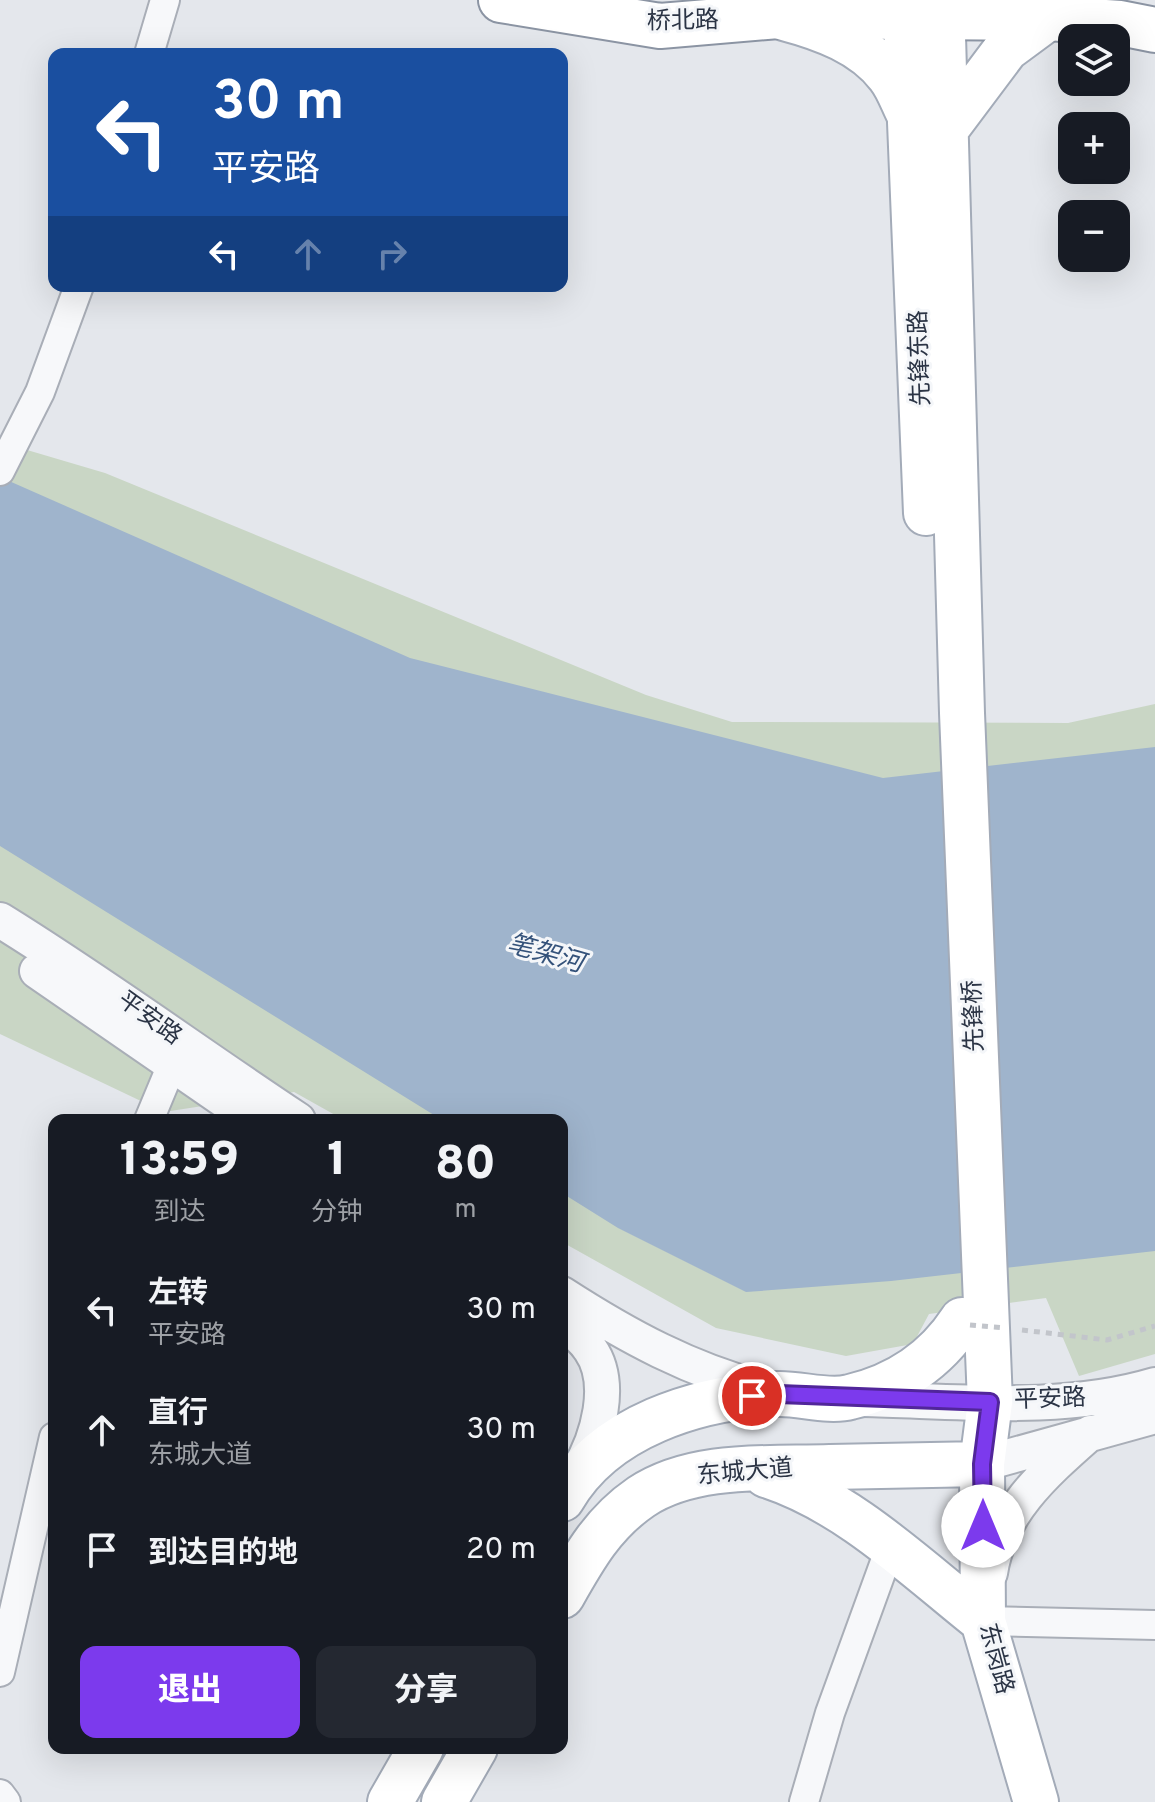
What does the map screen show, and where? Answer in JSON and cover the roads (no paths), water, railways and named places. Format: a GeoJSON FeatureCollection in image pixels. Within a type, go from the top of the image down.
{"type":"FeatureCollection","features":[{"type":"Feature","properties":{"kind":"main road","name":"桥北路"},"geometry":{"type":"LineString","coordinates":[[501,0],[628,22],[686,26],[778,16],[924,9],[1120,23],[1155,30]]}},
{"type":"Feature","properties":{"kind":"main road"},"geometry":{"type":"LineString","coordinates":[[628,22],[670,0]]}},
{"type":"Feature","properties":{"kind":"main road"},"geometry":{"type":"LineString","coordinates":[[1131,0],[1155,19]]}},
{"type":"Feature","properties":{"kind":"main road","name":"先锋东路"},"geometry":{"type":"LineString","coordinates":[[924,9],[948,714]]}},
{"type":"Feature","properties":{"kind":"main road"},"geometry":{"type":"LineString","coordinates":[[778,16],[826,29],[858,49],[889,75],[929,125],[1006,49],[1048,18]]}},
{"type":"Feature","properties":{"kind":"main road","name":"先锋桥"},"geometry":{"type":"LineString","coordinates":[[948,714],[981,1323]]}},
{"type":"Feature","properties":{"kind":"main road"},"geometry":{"type":"LineString","coordinates":[[568,1490],[612,1447],[642,1425],[671,1413],[725,1399],[779,1394],[848,1398],[896,1381],[981,1323]]}},
{"type":"Feature","properties":{"kind":"main road","name":"东岗路"},"geometry":{"type":"LineString","coordinates":[[981,1323],[977,1401],[982,1464],[983,1621],[1036,1802]]}},
{"type":"Feature","properties":{"kind":"main road","name":"东城大道"},"geometry":{"type":"LineString","coordinates":[[568,1586],[596,1537],[641,1497],[667,1483],[697,1475],[748,1469],[982,1464]]}},
{"type":"Feature","properties":{"kind":"main road"},"geometry":{"type":"LineString","coordinates":[[748,1469],[805,1488],[890,1548],[983,1621]]}},
{"type":"Feature","properties":{"kind":"main road"},"geometry":{"type":"LineString","coordinates":[[390,1802],[418,1754]]}},
{"type":"Feature","properties":{"kind":"main road"},"geometry":{"type":"LineString","coordinates":[[444,1802],[472,1754]]}},
{"type":"Feature","properties":{"kind":"street"},"geometry":{"type":"LineString","coordinates":[[151,48],[165,0]]}},
{"type":"Feature","properties":{"kind":"street"},"geometry":{"type":"LineString","coordinates":[[7,461],[40,392],[77,292]]}},
{"type":"Feature","properties":{"kind":"street","name":"平安路"},"geometry":{"type":"LineString","coordinates":[[0,920],[94,979],[246,1114]]}},
{"type":"Feature","properties":{"kind":"street","name":"平安路"},"geometry":{"type":"LineString","coordinates":[[0,947],[176,1055],[287,1114]]}},
{"type":"Feature","properties":{"kind":"street"},"geometry":{"type":"LineString","coordinates":[[151,1114],[176,1055]]}},
{"type":"Feature","properties":{"kind":"street"},"geometry":{"type":"LineString","coordinates":[[568,1298],[611,1326],[712,1374],[779,1394]]}},
{"type":"Feature","properties":{"kind":"street"},"geometry":{"type":"LineString","coordinates":[[981,1323],[1015,1383],[1031,1395],[1068,1402]]}},
{"type":"Feature","properties":{"kind":"street"},"geometry":{"type":"LineString","coordinates":[[568,1328],[591,1349],[597,1363],[601,1390],[596,1432],[568,1488]]}},
{"type":"Feature","properties":{"kind":"street","name":"平安路"},"geometry":{"type":"LineString","coordinates":[[848,1398],[1068,1402],[1115,1397],[1155,1385]]}},
{"type":"Feature","properties":{"kind":"street","name":"平安路"},"geometry":{"type":"LineString","coordinates":[[982,1464],[1155,1416]]}},
{"type":"Feature","properties":{"kind":"street"},"geometry":{"type":"LineString","coordinates":[[1090,1433],[1022,1499],[992,1561],[983,1621],[1155,1625]]}},
{"type":"Feature","properties":{"kind":"street"},"geometry":{"type":"LineString","coordinates":[[0,1672],[48,1463]]}},
{"type":"Feature","properties":{"kind":"street"},"geometry":{"type":"LineString","coordinates":[[804,1802],[830,1713],[890,1548]]}},
{"type":"Feature","properties":{"kind":"street"},"geometry":{"type":"LineString","coordinates":[[0,1794],[6,1802]]}},
{"type":"Feature","properties":{"kind":"water","name":"笔架河"},"geometry":{"type":"Polygon","coordinates":[[[0,477],[410,658],[883,778],[1155,747],[1155,1251],[891,1281],[746,1292],[618,1228],[568,1197],[568,1114],[432,1114],[0,846],[0,477]]]}}]}
